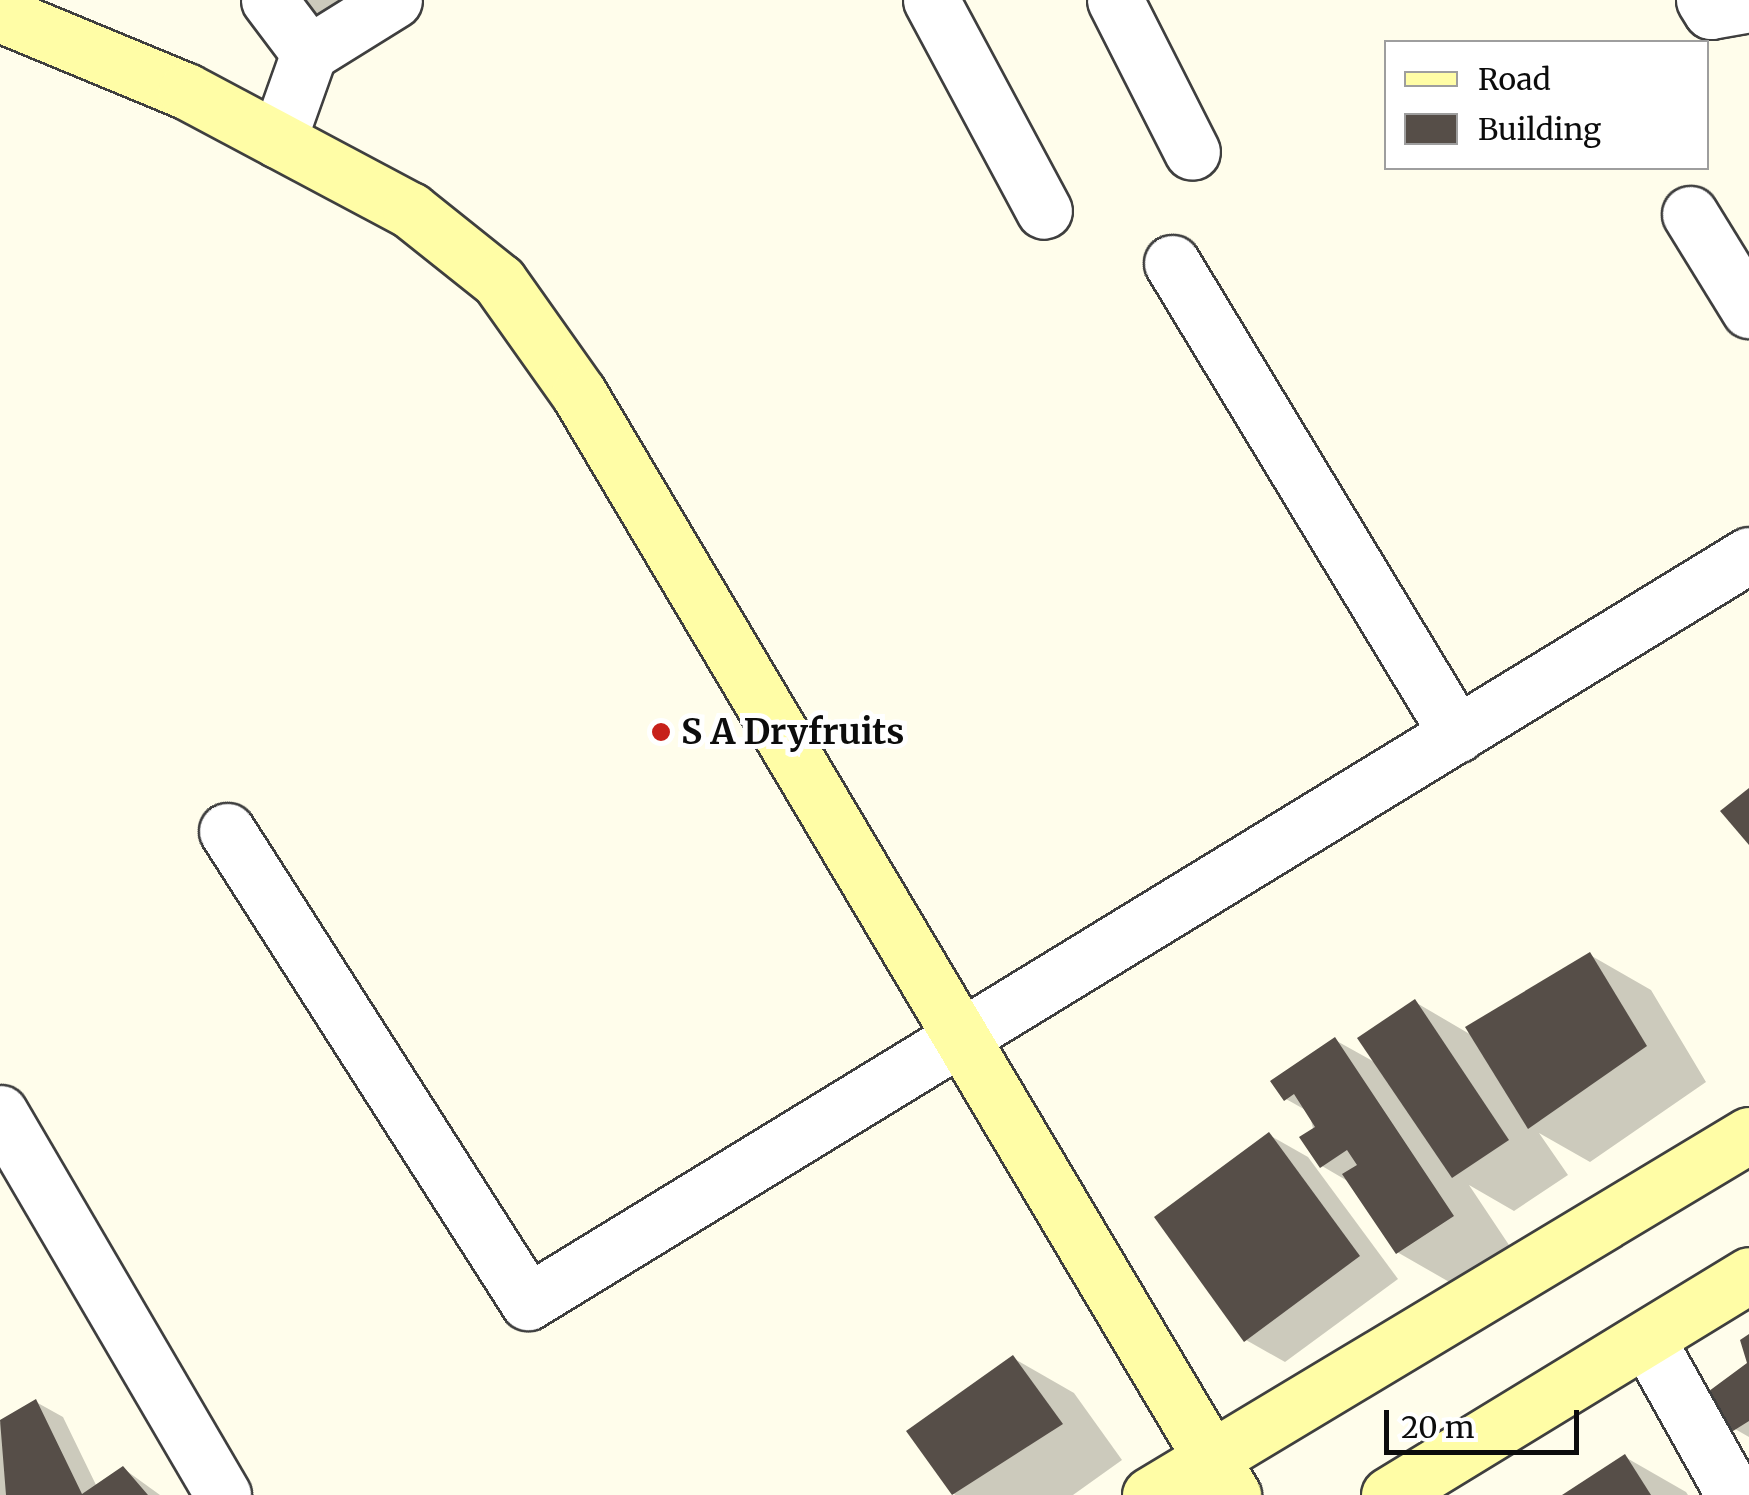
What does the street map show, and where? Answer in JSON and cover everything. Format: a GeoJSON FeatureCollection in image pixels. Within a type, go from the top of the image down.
{"type":"FeatureCollection","features":[{"type":"Feature","properties":{"kind":"street"},"geometry":{"type":"LineString","coordinates":[[269,0],[309,53]]}},
{"type":"Feature","properties":{"kind":"street"},"geometry":{"type":"LineString","coordinates":[[278,140],[309,53],[394,0]]}},
{"type":"Feature","properties":{"kind":"street"},"geometry":{"type":"LineString","coordinates":[[931,0],[1044,211]]}},
{"type":"Feature","properties":{"kind":"street"},"geometry":{"type":"LineString","coordinates":[[1115,0],[1192,152]]}},
{"type":"Feature","properties":{"kind":"street"},"geometry":{"type":"LineString","coordinates":[[1704,0],[1710,11],[1749,4]]}},
{"type":"Feature","properties":{"kind":"street"},"geometry":{"type":"LineString","coordinates":[[0,14],[278,140],[410,210],[498,281],[579,394],[1219,1474]]}},
{"type":"Feature","properties":{"kind":"street"},"geometry":{"type":"LineString","coordinates":[[1690,214],[1749,310]]}},
{"type":"Feature","properties":{"kind":"street"},"geometry":{"type":"LineString","coordinates":[[1172,263],[1456,734]]}},
{"type":"Feature","properties":{"kind":"street"},"geometry":{"type":"LineString","coordinates":[[226,830],[528,1302],[1749,554]]}},
{"type":"Feature","properties":{"kind":"street"},"geometry":{"type":"LineString","coordinates":[[1150,1495],[1219,1474],[1749,1134]]}},
{"type":"Feature","properties":{"kind":"street"},"geometry":{"type":"LineString","coordinates":[[8,1142],[223,1495]]}},
{"type":"Feature","properties":{"kind":"street"},"geometry":{"type":"LineString","coordinates":[[1389,1495],[1648,1341],[1749,1275]]}},
{"type":"Feature","properties":{"kind":"street"},"geometry":{"type":"LineString","coordinates":[[1648,1341],[1734,1495]]}},
{"type":"Feature","properties":{"kind":"building"},"geometry":{"type":"Polygon","coordinates":[[[1749,788],[1749,845],[1720,811],[1749,788]]]}},
{"type":"Feature","properties":{"kind":"building"},"geometry":{"type":"Polygon","coordinates":[[[1590,952],[1647,1046],[1528,1129],[1465,1027],[1590,952]]]}},
{"type":"Feature","properties":{"kind":"building"},"geometry":{"type":"Polygon","coordinates":[[[1415,999],[1509,1140],[1452,1178],[1357,1038],[1415,999]]]}},
{"type":"Feature","properties":{"kind":"building"},"geometry":{"type":"Polygon","coordinates":[[[1335,1037],[1454,1216],[1396,1254],[1342,1174],[1357,1165],[1347,1150],[1320,1168],[1299,1137],[1315,1127],[1294,1094],[1284,1101],[1270,1081],[1335,1037]]]}},
{"type":"Feature","properties":{"kind":"building"},"geometry":{"type":"Polygon","coordinates":[[[1269,1132],[1360,1256],[1244,1342],[1154,1217],[1269,1132]]]}},
{"type":"Feature","properties":{"kind":"building"},"geometry":{"type":"Polygon","coordinates":[[[1749,1334],[1749,1421],[1733,1431],[1705,1394],[1747,1363],[1740,1340],[1749,1334]]]}},
{"type":"Feature","properties":{"kind":"building"},"geometry":{"type":"Polygon","coordinates":[[[1013,1355],[1063,1424],[952,1495],[906,1431],[1013,1355]]]}},
{"type":"Feature","properties":{"kind":"building"},"geometry":{"type":"Polygon","coordinates":[[[36,1399],[82,1494],[123,1466],[148,1495],[6,1495],[0,1420],[36,1399]]]}},
{"type":"Feature","properties":{"kind":"building"},"geometry":{"type":"Polygon","coordinates":[[[1625,1454],[1651,1495],[1562,1495],[1625,1454]]]}},
{"type":"Feature","properties":{"kind":"place","name":"S A Dryfruits"},"geometry":{"type":"Point","coordinates":[661,732]}}]}
